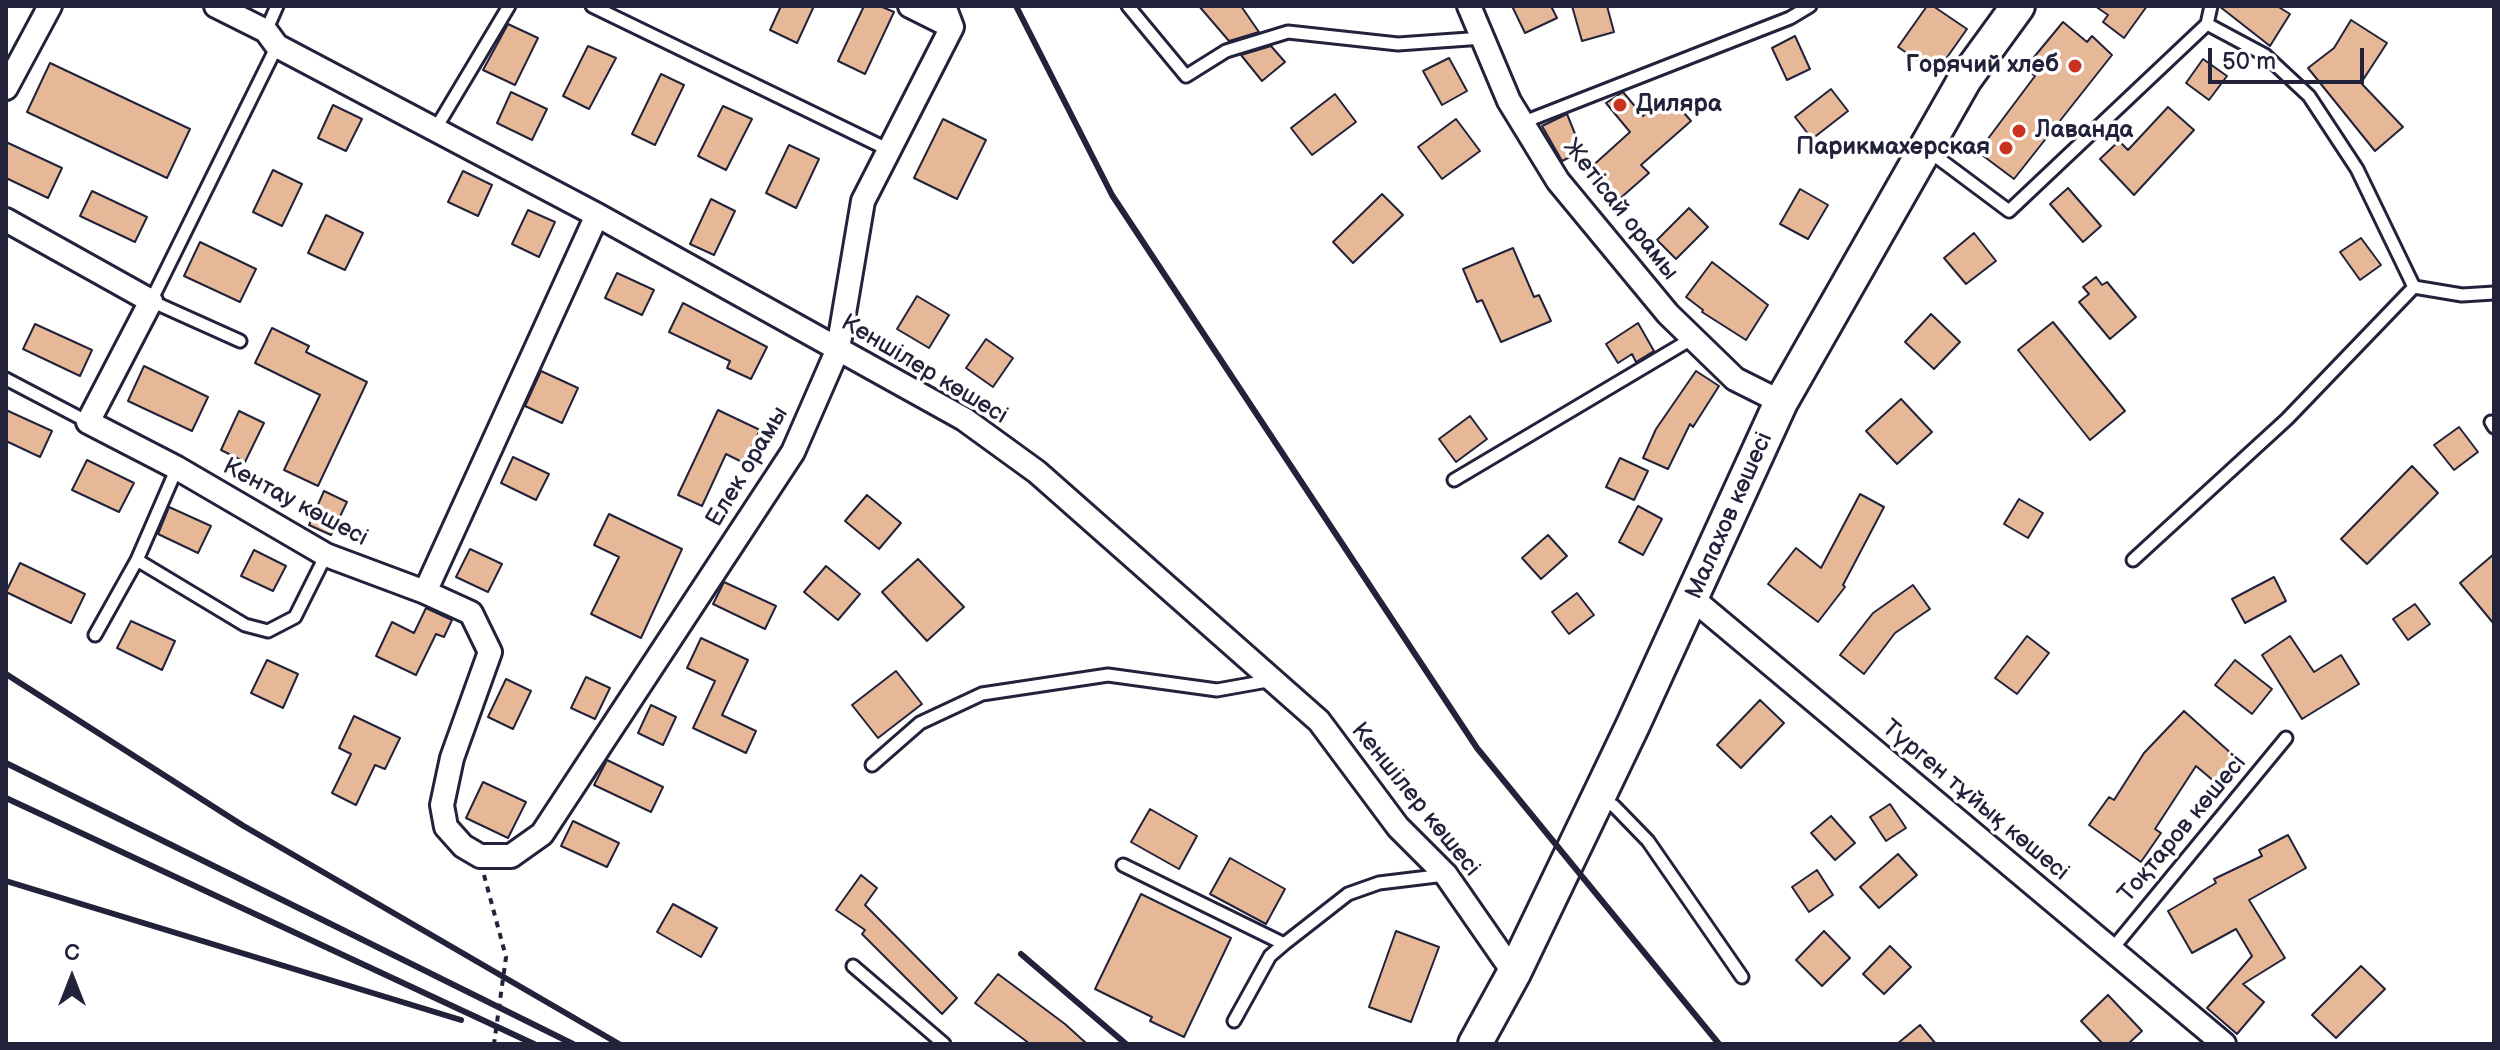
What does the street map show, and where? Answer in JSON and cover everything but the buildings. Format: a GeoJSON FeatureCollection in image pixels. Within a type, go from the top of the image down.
{"type":"FeatureCollection","features":[{"type":"Feature","properties":{"kind":"main road","name":"Малахов көшесі"},"geometry":{"type":"LineString","coordinates":[[1475,1044],[1514,973],[1693,599],[1781,402],[1965,79],[2018,6]]}},
{"type":"Feature","properties":{"kind":"street"},"geometry":{"type":"LineString","coordinates":[[6,88],[50,6]]}},
{"type":"Feature","properties":{"kind":"street","name":"Кеншілер көшесі"},"geometry":{"type":"LineString","coordinates":[[216,6],[964,419],[1037,472],[1319,721],[1398,827],[1446,875],[1514,973]]}},
{"type":"Feature","properties":{"kind":"street"},"geometry":{"type":"LineString","coordinates":[[910,6],[948,16]]}},
{"type":"Feature","properties":{"kind":"street","name":"Жетісай орамы"},"geometry":{"type":"LineString","coordinates":[[1469,6],[1509,101],[1558,181],[1668,314],[1735,379],[1781,402]]}},
{"type":"Feature","properties":{"kind":"street","name":"Елек орамы"},"geometry":{"type":"LineString","coordinates":[[480,856],[511,856],[542,834],[793,452],[838,349],[863,201],[948,16]]}},
{"type":"Feature","properties":{"kind":"street"},"geometry":{"type":"LineString","coordinates":[[425,592],[597,215]]}},
{"type":"Feature","properties":{"kind":"street"},"geometry":{"type":"LineString","coordinates":[[6,220],[151,301],[88,422]]}},
{"type":"Feature","properties":{"kind":"street","name":"Кентау көшесі"},"geometry":{"type":"LineString","coordinates":[[88,422],[177,468],[326,555],[425,592],[471,613],[490,652],[452,758],[442,805],[446,827],[463,846],[480,856]]}},
{"type":"Feature","properties":{"kind":"street","name":"Түрген тұйық көшесі"},"geometry":{"type":"LineString","coordinates":[[1693,599],[2224,1044]]}},
{"type":"Feature","properties":{"kind":"lane"},"geometry":{"type":"LineString","coordinates":[[240,341],[151,301],[272,38],[277,6]]}},
{"type":"Feature","properties":{"kind":"lane"},"geometry":{"type":"LineString","coordinates":[[436,128],[509,6]]}},
{"type":"Feature","properties":{"kind":"lane"},"geometry":{"type":"LineString","coordinates":[[592,6],[889,150]]}},
{"type":"Feature","properties":{"kind":"lane"},"geometry":{"type":"LineString","coordinates":[[1128,6],[1186,76],[1226,51],[1288,32],[1398,44],[1483,38]]}},
{"type":"Feature","properties":{"kind":"lane"},"geometry":{"type":"LineString","coordinates":[[1524,122],[1790,18],[1810,6]]}},
{"type":"Feature","properties":{"kind":"lane"},"geometry":{"type":"LineString","coordinates":[[1926,149],[2009,211],[2207,24],[2211,6]]}},
{"type":"Feature","properties":{"kind":"lane"},"geometry":{"type":"LineString","coordinates":[[2207,24],[2265,55],[2309,96],[2357,169],[2414,287]]}},
{"type":"Feature","properties":{"kind":"lane"},"geometry":{"type":"LineString","coordinates":[[2414,287],[2462,295],[2494,293]]}},
{"type":"Feature","properties":{"kind":"lane"},"geometry":{"type":"LineString","coordinates":[[2133,560],[2332,375],[2414,287]]}},
{"type":"Feature","properties":{"kind":"lane"},"geometry":{"type":"LineString","coordinates":[[1454,480],[1693,338]]}},
{"type":"Feature","properties":{"kind":"lane"},"geometry":{"type":"LineString","coordinates":[[6,379],[88,422]]}},
{"type":"Feature","properties":{"kind":"lane"},"geometry":{"type":"LineString","coordinates":[[95,635],[137,560],[177,468]]}},
{"type":"Feature","properties":{"kind":"lane"},"geometry":{"type":"LineString","coordinates":[[137,560],[245,625],[268,631],[295,617],[326,555]]}},
{"type":"Feature","properties":{"kind":"lane"},"geometry":{"type":"LineString","coordinates":[[872,765],[920,723],[982,694],[1108,675],[1217,690],[1274,680]]}},
{"type":"Feature","properties":{"kind":"lane","name":"Тоқтаров көшесі"},"geometry":{"type":"LineString","coordinates":[[2113,948],[2286,738]]}},
{"type":"Feature","properties":{"kind":"lane"},"geometry":{"type":"LineString","coordinates":[[1596,798],[1614,806],[1648,841],[1742,977]]}},
{"type":"Feature","properties":{"kind":"lane"},"geometry":{"type":"LineString","coordinates":[[1123,865],[1284,944]]}},
{"type":"Feature","properties":{"kind":"lane"},"geometry":{"type":"LineString","coordinates":[[1234,1021],[1270,956],[1348,894],[1379,883],[1446,875]]}},
{"type":"Feature","properties":{"kind":"lane"},"geometry":{"type":"LineString","coordinates":[[853,966],[944,1044]]}},
{"type":"Feature","properties":{"kind":"path"},"geometry":{"type":"LineString","coordinates":[[480,856],[506,957],[494,1044]]}},
{"type":"Feature","properties":{"kind":"railway"},"geometry":{"type":"LineString","coordinates":[[1016,6],[1112,195],[1477,748],[1719,1044]]}},
{"type":"Feature","properties":{"kind":"railway"},"geometry":{"type":"LineString","coordinates":[[6,674],[242,825],[619,1044]]}},
{"type":"Feature","properties":{"kind":"railway"},"geometry":{"type":"LineString","coordinates":[[6,763],[573,1044]]}},
{"type":"Feature","properties":{"kind":"railway"},"geometry":{"type":"LineString","coordinates":[[6,798],[534,1044]]}},
{"type":"Feature","properties":{"kind":"railway"},"geometry":{"type":"LineString","coordinates":[[6,881],[461,1020]]}},
{"type":"Feature","properties":{"kind":"railway"},"geometry":{"type":"LineString","coordinates":[[1021,954],[1126,1044]]}},
{"type":"Feature","properties":{"kind":"place","name":"Горячий хлеб"},"geometry":{"type":"Point","coordinates":[2075,66]}},
{"type":"Feature","properties":{"kind":"place","name":"Диляра"},"geometry":{"type":"Point","coordinates":[1620,105]}},
{"type":"Feature","properties":{"kind":"place","name":"Лаванда"},"geometry":{"type":"Point","coordinates":[2019,131]}},
{"type":"Feature","properties":{"kind":"place","name":"Парикмахерская"},"geometry":{"type":"Point","coordinates":[2006,148]}}]}
